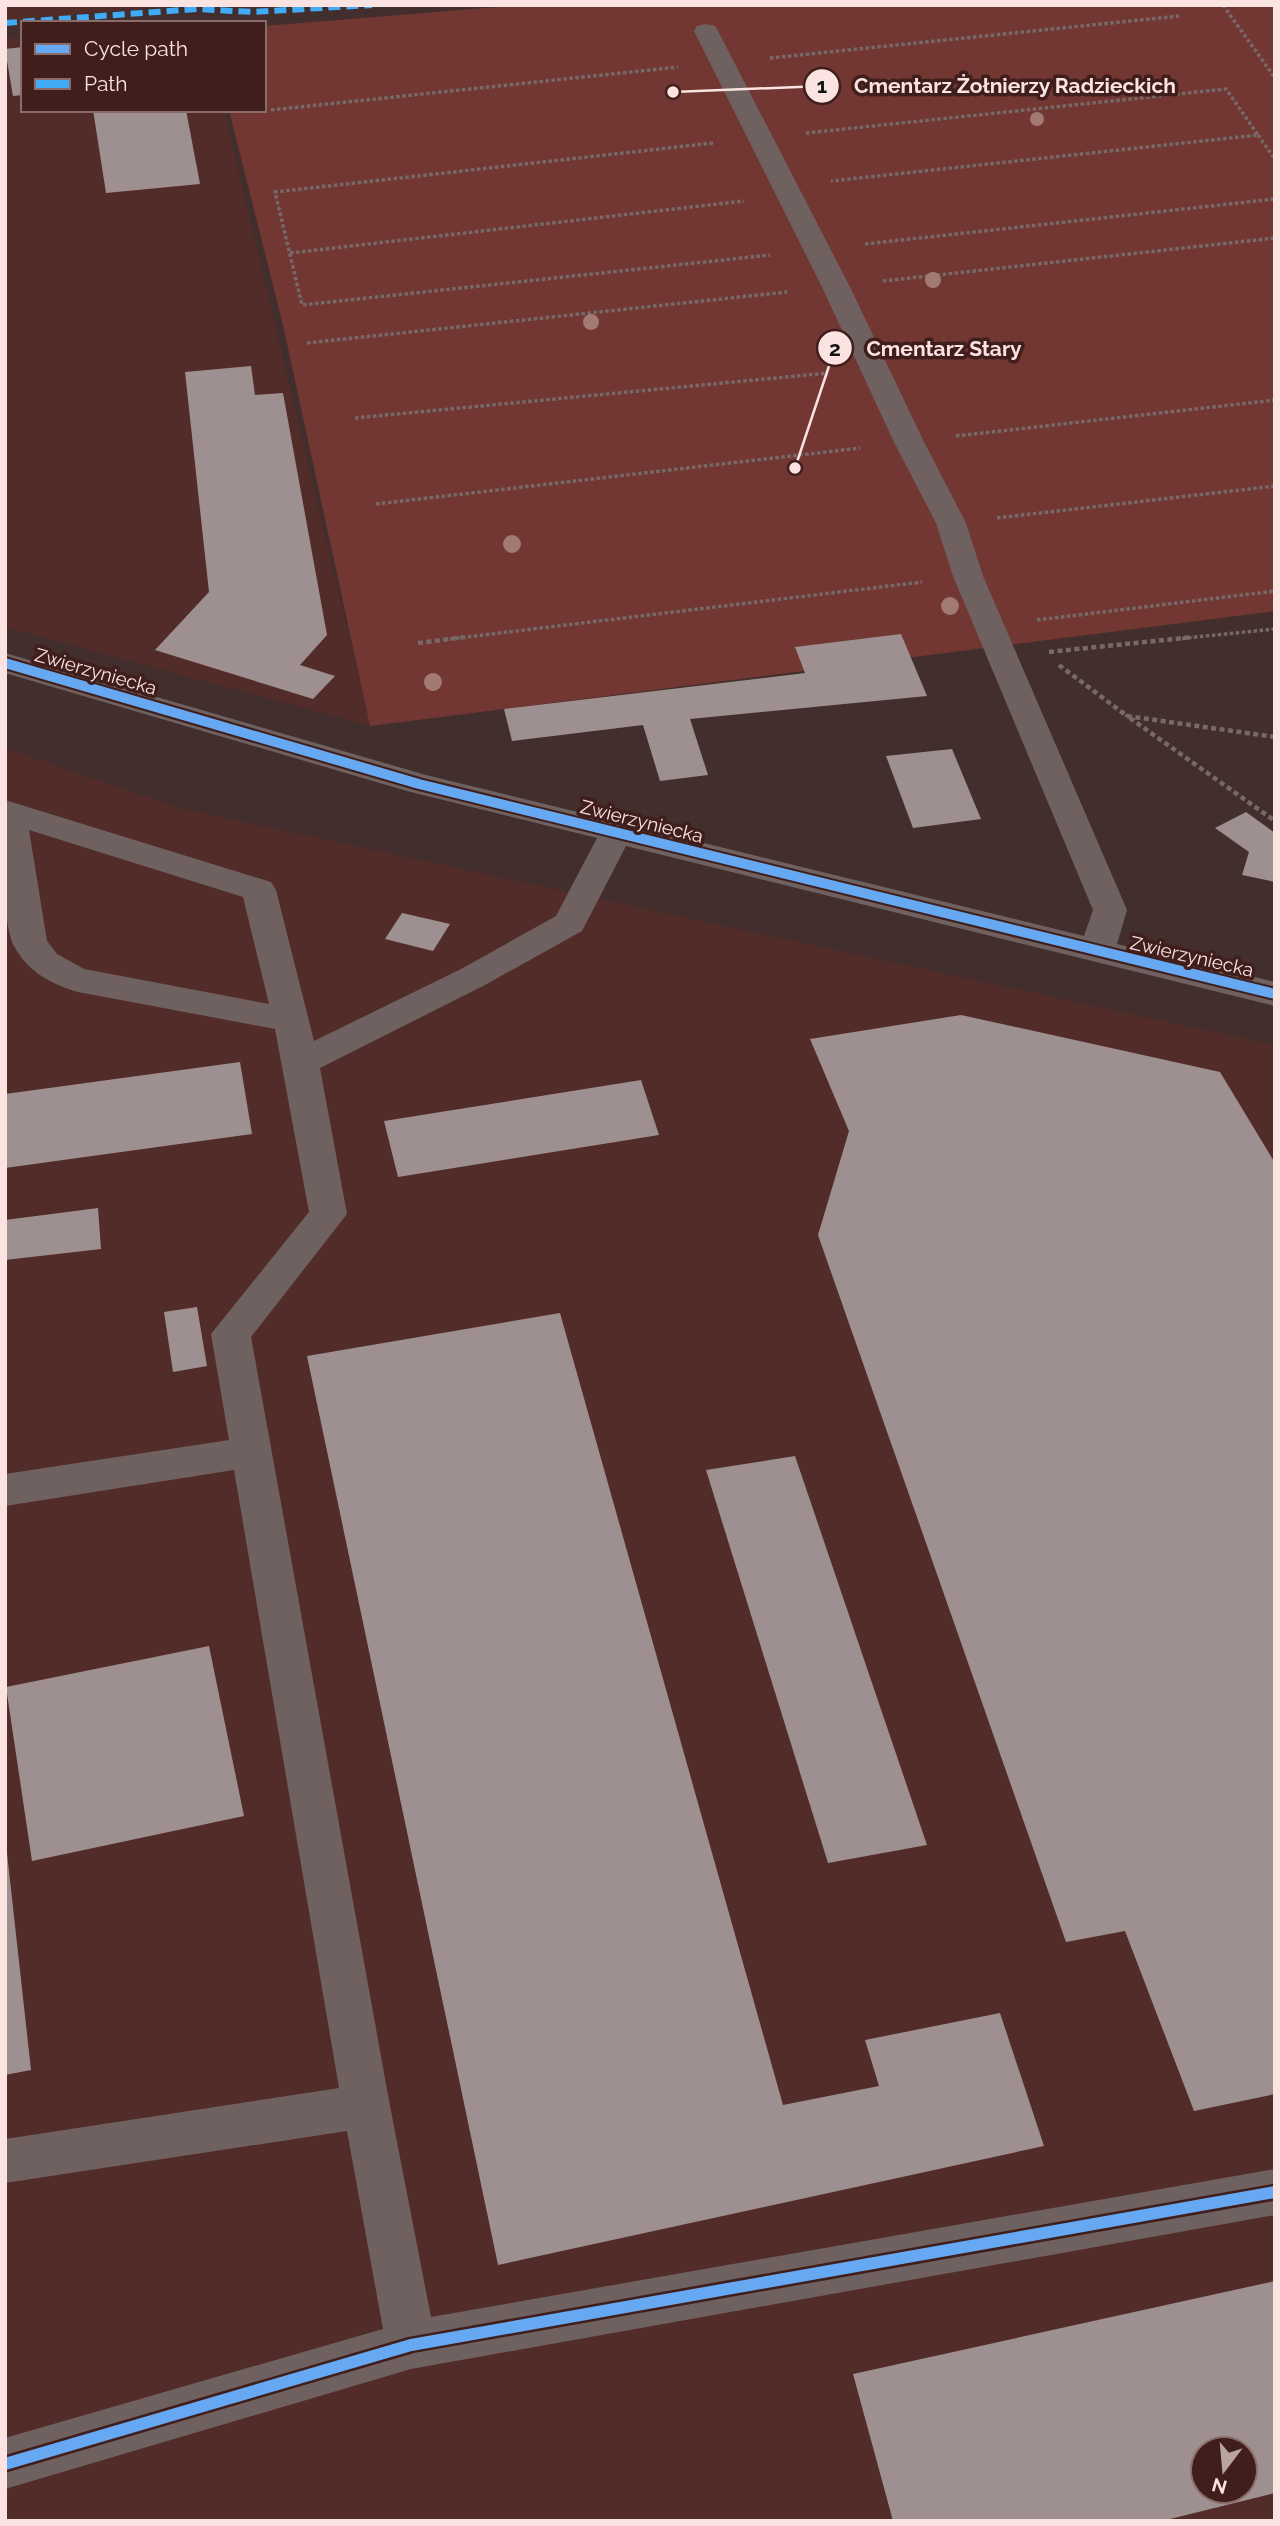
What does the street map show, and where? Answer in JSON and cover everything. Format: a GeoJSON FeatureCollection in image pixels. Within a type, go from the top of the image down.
{"type":"FeatureCollection","features":[{"type":"Feature","properties":{"kind":"street"},"geometry":{"type":"LineString","coordinates":[[706,30],[836,286],[909,442],[951,523],[968,576],[1110,910],[1097,951]]}},
{"type":"Feature","properties":{"kind":"street","name":"Zwierzyniecka"},"geometry":{"type":"LineString","coordinates":[[5,663],[419,784],[1275,993]]}},
{"type":"Feature","properties":{"kind":"street"},"geometry":{"type":"LineString","coordinates":[[291,1020],[78,980],[64,975],[45,962],[30,943],[8,812],[259,890],[291,1020],[301,1062],[328,1214],[231,1334],[366,2106],[411,2345]]}},
{"type":"Feature","properties":{"kind":"street"},"geometry":{"type":"LineString","coordinates":[[301,1062],[473,976],[570,923],[617,833]]}},
{"type":"Feature","properties":{"kind":"street"},"geometry":{"type":"LineString","coordinates":[[5,1490],[252,1452]]}},
{"type":"Feature","properties":{"kind":"street"},"geometry":{"type":"LineString","coordinates":[[5,2161],[366,2106]]}},
{"type":"Feature","properties":{"kind":"street"},"geometry":{"type":"LineString","coordinates":[[5,2464],[411,2345],[1275,2192]]}},
{"type":"Feature","properties":{"kind":"path"},"geometry":{"type":"LineString","coordinates":[[1223,5],[1275,78]]}},
{"type":"Feature","properties":{"kind":"path"},"geometry":{"type":"LineString","coordinates":[[271,110],[1179,16]]}},
{"type":"Feature","properties":{"kind":"path"},"geometry":{"type":"LineString","coordinates":[[1258,135],[1275,159]]}},
{"type":"Feature","properties":{"kind":"path"},"geometry":{"type":"LineString","coordinates":[[290,253],[789,196]]}},
{"type":"Feature","properties":{"kind":"path"},"geometry":{"type":"LineString","coordinates":[[817,250],[1275,199]]}},
{"type":"Feature","properties":{"kind":"path"},"geometry":{"type":"LineString","coordinates":[[307,343],[1275,238]]}},
{"type":"Feature","properties":{"kind":"path"},"geometry":{"type":"LineString","coordinates":[[355,418],[874,369]]}},
{"type":"Feature","properties":{"kind":"path"},"geometry":{"type":"LineString","coordinates":[[376,504],[1275,400]]}},
{"type":"Feature","properties":{"kind":"path"},"geometry":{"type":"LineString","coordinates":[[951,523],[1275,486]]}},
{"type":"Feature","properties":{"kind":"path"},"geometry":{"type":"LineString","coordinates":[[418,643],[968,576]]}},
{"type":"Feature","properties":{"kind":"path"},"geometry":{"type":"LineString","coordinates":[[991,626],[1275,591]]}},
{"type":"Feature","properties":{"kind":"path"},"geometry":{"type":"LineString","coordinates":[[1275,628],[1041,652],[1275,821]]}},
{"type":"Feature","properties":{"kind":"path"},"geometry":{"type":"LineString","coordinates":[[1127,716],[1275,737]]}},
{"type":"Feature","properties":{"kind":"shaded area"},"geometry":{"type":"Polygon","coordinates":[[[5,5],[179,5],[5,21],[5,5]]]}},
{"type":"Feature","properties":{"kind":"shaded area"},"geometry":{"type":"Polygon","coordinates":[[[521,5],[1275,5],[1275,611],[370,726],[283,325],[230,112],[266,112],[266,26],[521,5]]]}},
{"type":"Feature","properties":{"kind":"shaded area"},"geometry":{"type":"Polygon","coordinates":[[[21,37],[21,112],[224,112],[370,726],[5,627],[5,39],[21,37]]]}},
{"type":"Feature","properties":{"kind":"shaded area"},"geometry":{"type":"Polygon","coordinates":[[[5,748],[180,808],[1275,1045],[1275,2521],[5,2521],[5,748]]]}},
{"type":"Feature","properties":{"kind":"building"},"geometry":{"type":"Polygon","coordinates":[[[21,47],[21,95],[13,96],[5,49],[21,47]]]}},
{"type":"Feature","properties":{"kind":"building"},"geometry":{"type":"Polygon","coordinates":[[[93,112],[186,112],[200,184],[106,193],[93,112]]]}},
{"type":"Feature","properties":{"kind":"building"},"geometry":{"type":"Polygon","coordinates":[[[251,366],[255,395],[283,393],[327,635],[300,665],[335,676],[313,699],[155,650],[209,592],[185,372],[251,366]]]}},
{"type":"Feature","properties":{"kind":"building"},"geometry":{"type":"Polygon","coordinates":[[[901,634],[927,696],[690,719],[708,775],[660,781],[643,725],[512,741],[504,709],[805,673],[795,647],[901,634]]]}},
{"type":"Feature","properties":{"kind":"building"},"geometry":{"type":"Polygon","coordinates":[[[952,749],[981,819],[913,828],[886,756],[952,749]]]}},
{"type":"Feature","properties":{"kind":"building"},"geometry":{"type":"Polygon","coordinates":[[[1246,812],[1275,833],[1275,882],[1242,875],[1249,852],[1215,828],[1246,812]]]}},
{"type":"Feature","properties":{"kind":"building"},"geometry":{"type":"Polygon","coordinates":[[[402,913],[450,924],[433,951],[385,939],[402,913]]]}},
{"type":"Feature","properties":{"kind":"building"},"geometry":{"type":"Polygon","coordinates":[[[961,1015],[1220,1072],[1275,1163],[1275,2094],[1194,2111],[1125,1931],[1066,1942],[818,1235],[849,1131],[810,1039],[961,1015]]]}},
{"type":"Feature","properties":{"kind":"building"},"geometry":{"type":"Polygon","coordinates":[[[240,1062],[252,1134],[5,1168],[5,1094],[240,1062]]]}},
{"type":"Feature","properties":{"kind":"building"},"geometry":{"type":"Polygon","coordinates":[[[641,1080],[659,1135],[398,1177],[384,1121],[641,1080]]]}},
{"type":"Feature","properties":{"kind":"building"},"geometry":{"type":"Polygon","coordinates":[[[98,1208],[101,1249],[5,1260],[5,1220],[98,1208]]]}},
{"type":"Feature","properties":{"kind":"building"},"geometry":{"type":"Polygon","coordinates":[[[197,1307],[207,1366],[173,1372],[164,1312],[197,1307]]]}},
{"type":"Feature","properties":{"kind":"building"},"geometry":{"type":"Polygon","coordinates":[[[560,1313],[783,2105],[879,2086],[865,2040],[1000,2013],[1044,2146],[498,2265],[307,1356],[560,1313]]]}},
{"type":"Feature","properties":{"kind":"building"},"geometry":{"type":"Polygon","coordinates":[[[795,1456],[927,1845],[828,1863],[706,1470],[795,1456]]]}},
{"type":"Feature","properties":{"kind":"building"},"geometry":{"type":"Polygon","coordinates":[[[209,1646],[244,1816],[32,1861],[6,1687],[209,1646]]]}},
{"type":"Feature","properties":{"kind":"building"},"geometry":{"type":"Polygon","coordinates":[[[5,1835],[31,2070],[5,2075],[5,1835]]]}},
{"type":"Feature","properties":{"kind":"building"},"geometry":{"type":"Polygon","coordinates":[[[1275,2281],[1275,2493],[1259,2497],[1259,2435],[1189,2435],[1189,2505],[1227,2505],[1162,2521],[893,2521],[853,2374],[1275,2281]]]}},
{"type":"Feature","properties":{"kind":"marked path"},"geometry":{"type":"LineString","coordinates":[[32,21],[197,9],[253,12],[372,5]]}},
{"type":"Feature","properties":{"kind":"marked path"},"geometry":{"type":"LineString","coordinates":[[5,23],[21,22]]}},
{"type":"Feature","properties":{"kind":"cycle path"},"geometry":{"type":"LineString","coordinates":[[5,663],[419,784],[1275,994]]}},
{"type":"Feature","properties":{"kind":"cycle path"},"geometry":{"type":"LineString","coordinates":[[5,2464],[411,2345],[1275,2192]]}},
{"type":"Feature","properties":{"kind":"place","name":"Cmentarz Żołnierzy Radzieckich"},"geometry":{"type":"Point","coordinates":[673,92]}},
{"type":"Feature","properties":{"kind":"place","name":"Cmentarz Stary"},"geometry":{"type":"Point","coordinates":[795,468]}}]}
